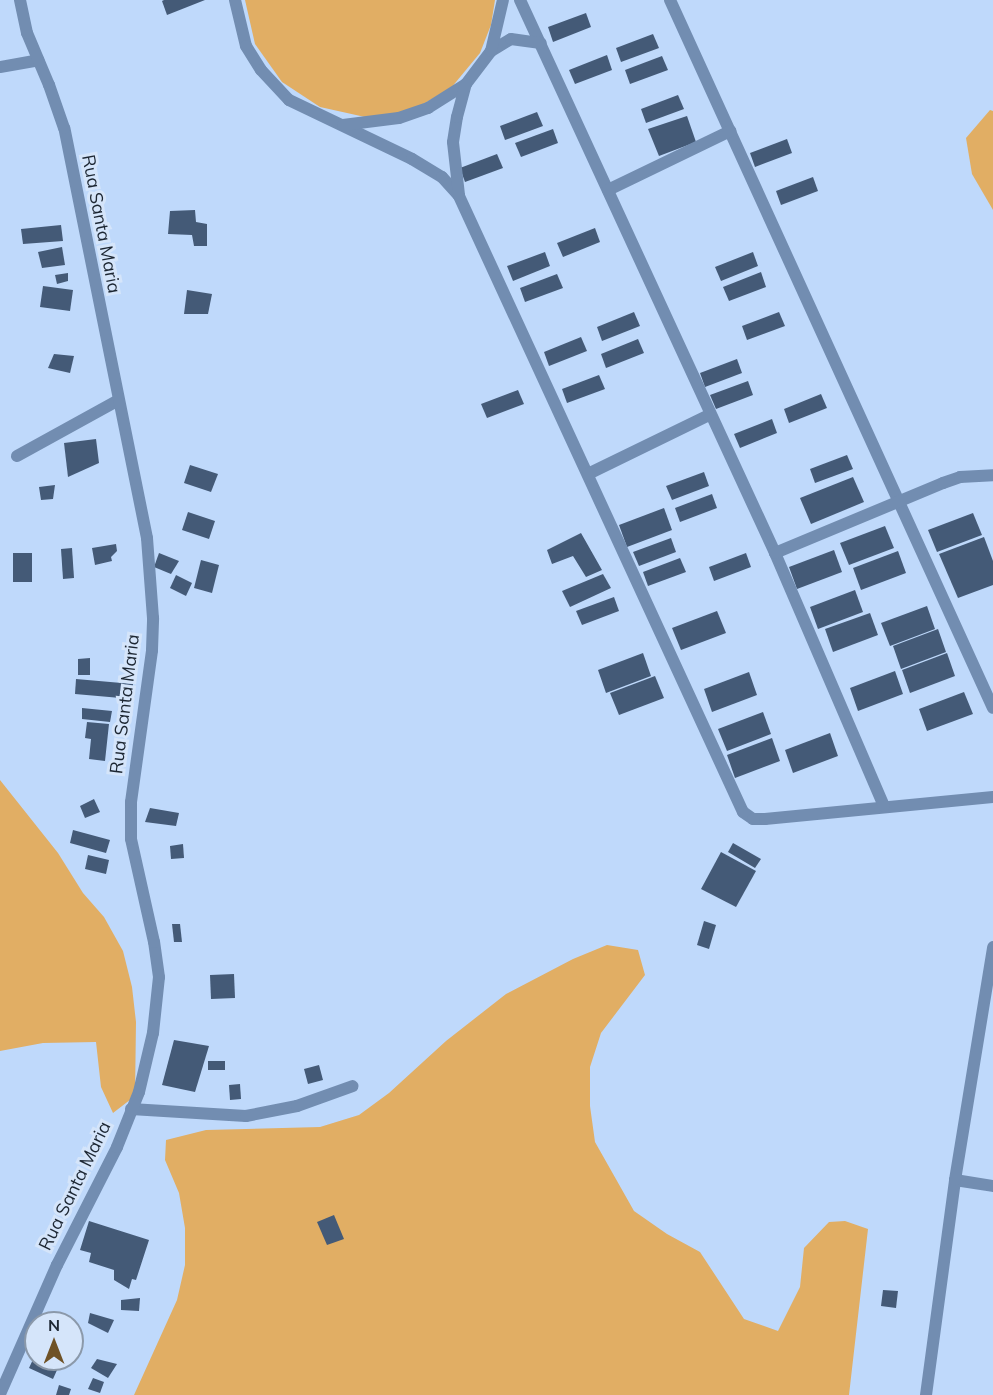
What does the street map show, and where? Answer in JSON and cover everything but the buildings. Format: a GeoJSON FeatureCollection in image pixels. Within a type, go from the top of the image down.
{"type":"FeatureCollection","features":[{"type":"Feature","properties":{"kind":"street","name":"Rua Santa Maria"},"geometry":{"type":"LineString","coordinates":[[0,1394],[57,1265],[117,1147],[143,1077],[158,994],[154,942],[131,839],[131,802],[152,650],[153,618],[147,538],[63,128],[50,85],[27,33],[20,0]]}},
{"type":"Feature","properties":{"kind":"street"},"geometry":{"type":"LineString","coordinates":[[235,0],[246,46],[269,81],[289,100],[430,169],[459,196]]}},
{"type":"Feature","properties":{"kind":"street"},"geometry":{"type":"LineString","coordinates":[[491,51],[503,0]]}},
{"type":"Feature","properties":{"kind":"street"},"geometry":{"type":"LineString","coordinates":[[520,0],[709,415],[775,553],[884,806]]}},
{"type":"Feature","properties":{"kind":"street"},"geometry":{"type":"LineString","coordinates":[[670,0],[993,708]]}},
{"type":"Feature","properties":{"kind":"street"},"geometry":{"type":"LineString","coordinates":[[343,125],[399,118],[428,108],[466,84],[491,51],[511,39],[525,39],[541,43]]}},
{"type":"Feature","properties":{"kind":"street"},"geometry":{"type":"LineString","coordinates":[[0,68],[38,60]]}},
{"type":"Feature","properties":{"kind":"street"},"geometry":{"type":"LineString","coordinates":[[466,84],[453,142],[459,196],[743,812],[753,819],[765,819],[993,797]]}},
{"type":"Feature","properties":{"kind":"street"},"geometry":{"type":"LineString","coordinates":[[608,190],[730,131]]}},
{"type":"Feature","properties":{"kind":"street"},"geometry":{"type":"LineString","coordinates":[[17,456],[119,400]]}},
{"type":"Feature","properties":{"kind":"street"},"geometry":{"type":"LineString","coordinates":[[588,474],[709,415]]}},
{"type":"Feature","properties":{"kind":"street"},"geometry":{"type":"LineString","coordinates":[[775,553],[960,477],[993,475]]}},
{"type":"Feature","properties":{"kind":"street"},"geometry":{"type":"LineString","coordinates":[[926,1395],[955,1180],[993,947]]}},
{"type":"Feature","properties":{"kind":"street"},"geometry":{"type":"LineString","coordinates":[[131,1109],[246,1116],[297,1106],[353,1086]]}},
{"type":"Feature","properties":{"kind":"street"},"geometry":{"type":"LineString","coordinates":[[955,1180],[993,1186]]}},
{"type":"Feature","properties":{"kind":"shaded area"},"geometry":{"type":"Polygon","coordinates":[[[245,0],[495,0],[491,25],[480,53],[451,88],[411,111],[365,117],[320,107],[282,82],[255,44],[245,0]]]}},
{"type":"Feature","properties":{"kind":"shaded area"},"geometry":{"type":"Polygon","coordinates":[[[990,110],[993,111],[993,210],[972,174],[966,138],[990,110]]]}},
{"type":"Feature","properties":{"kind":"shaded area"},"geometry":{"type":"Polygon","coordinates":[[[0,780],[58,853],[83,893],[104,917],[123,951],[132,987],[136,1022],[135,1096],[113,1113],[101,1087],[96,1042],[43,1043],[0,1051],[0,780]]]}},
{"type":"Feature","properties":{"kind":"shaded area"},"geometry":{"type":"Polygon","coordinates":[[[607,945],[638,950],[645,975],[601,1033],[590,1067],[590,1106],[595,1142],[634,1211],[667,1234],[700,1252],[744,1319],[778,1331],[800,1287],[804,1248],[829,1222],[845,1221],[868,1229],[849,1395],[134,1395],[177,1300],[185,1265],[185,1228],[179,1193],[165,1160],[166,1140],[206,1130],[320,1127],[359,1115],[389,1093],[446,1041],[506,994],[573,959],[607,945]]]}}]}
